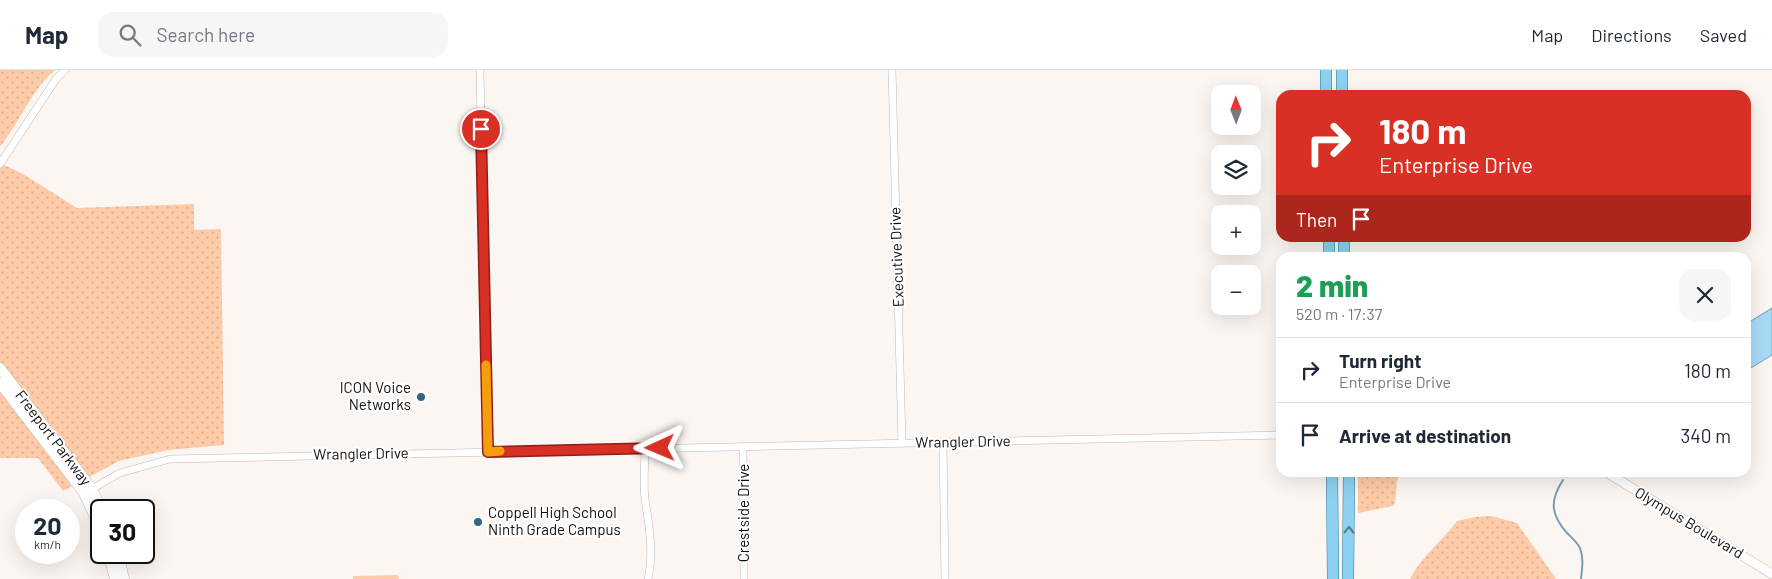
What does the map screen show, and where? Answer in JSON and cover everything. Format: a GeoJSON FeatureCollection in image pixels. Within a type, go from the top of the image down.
{"type":"FeatureCollection","features":[{"type":"Feature","properties":{"kind":"main road"},"geometry":{"type":"LineString","coordinates":[[1326,70],[1326,90]]}},
{"type":"Feature","properties":{"kind":"main road"},"geometry":{"type":"LineString","coordinates":[[1342,70],[1342,90]]}},
{"type":"Feature","properties":{"kind":"main road","name":"Freeport Parkway"},"geometry":{"type":"LineString","coordinates":[[1,376],[94,499]]}},
{"type":"Feature","properties":{"kind":"main road"},"geometry":{"type":"LineString","coordinates":[[1332,477],[1333,579]]}},
{"type":"Feature","properties":{"kind":"main road"},"geometry":{"type":"LineString","coordinates":[[1348,579],[1349,477]]}},
{"type":"Feature","properties":{"kind":"main road","name":"Freeport Parkway"},"geometry":{"type":"LineString","coordinates":[[88,491],[91,499]]}},
{"type":"Feature","properties":{"kind":"main road"},"geometry":{"type":"LineString","coordinates":[[111,564],[115,579]]}},
{"type":"Feature","properties":{"kind":"main road"},"geometry":{"type":"LineString","coordinates":[[121,564],[124,579]]}},
{"type":"Feature","properties":{"kind":"street"},"geometry":{"type":"LineString","coordinates":[[0,164],[56,79],[65,70]]}},
{"type":"Feature","properties":{"kind":"street"},"geometry":{"type":"LineString","coordinates":[[480,70],[488,452]]}},
{"type":"Feature","properties":{"kind":"street","name":"Executive Drive"},"geometry":{"type":"LineString","coordinates":[[892,70],[902,443]]}},
{"type":"Feature","properties":{"kind":"street","name":"Wrangler Drive"},"geometry":{"type":"LineString","coordinates":[[88,491],[129,470],[170,459],[1276,435]]}},
{"type":"Feature","properties":{"kind":"street"},"geometry":{"type":"LineString","coordinates":[[943,442],[945,579]]}},
{"type":"Feature","properties":{"kind":"street","name":"Crestside Drive"},"geometry":{"type":"LineString","coordinates":[[743,446],[744,579]]}},
{"type":"Feature","properties":{"kind":"street"},"geometry":{"type":"LineString","coordinates":[[645,448],[645,498],[650,516],[651,566],[648,579]]}},
{"type":"Feature","properties":{"kind":"street","name":"Olympus Boulevard"},"geometry":{"type":"LineString","coordinates":[[1614,477],[1772,574]]}},
{"type":"Feature","properties":{"kind":"shaded area"},"geometry":{"type":"Polygon","coordinates":[[[0,70],[55,70],[40,86],[0,147],[0,70]]]}},
{"type":"Feature","properties":{"kind":"shaded area"},"geometry":{"type":"Polygon","coordinates":[[[0,163],[23,174],[77,208],[194,204],[194,230],[221,229],[224,445],[168,450],[119,461],[63,491],[38,458],[0,458],[0,163]]]}},
{"type":"Feature","properties":{"kind":"shaded area"},"geometry":{"type":"Polygon","coordinates":[[[1358,477],[1398,477],[1395,503],[1393,506],[1358,513],[1358,477]]]}},
{"type":"Feature","properties":{"kind":"shaded area"},"geometry":{"type":"Polygon","coordinates":[[[1491,516],[1517,523],[1556,579],[1410,579],[1420,563],[1457,521],[1491,516]]]}},
{"type":"Feature","properties":{"kind":"shaded area"},"geometry":{"type":"Polygon","coordinates":[[[398,575],[399,579],[353,579],[353,576],[398,575]]]}},
{"type":"Feature","properties":{"kind":"water"},"geometry":{"type":"Polygon","coordinates":[[[1772,308],[1772,355],[1751,368],[1751,321],[1772,308]]]}},
{"type":"Feature","properties":{"kind":"waterway"},"geometry":{"type":"LineString","coordinates":[[1563,480],[1554,501],[1555,513],[1561,526],[1580,548],[1582,560],[1581,579]]}},
{"type":"Feature","properties":{"kind":"slow traffic"},"geometry":{"type":"LineString","coordinates":[[486,365],[488,452],[500,451]]}},
{"type":"Feature","properties":{"kind":"place","name":"ICON Voice Networks"},"geometry":{"type":"Point","coordinates":[421,397]}},
{"type":"Feature","properties":{"kind":"place","name":"Coppell High School Ninth Grade Campus"},"geometry":{"type":"Point","coordinates":[478,522]}},
{"type":"Feature","properties":{"kind":"route"},"geometry":{"type":"LineString","coordinates":[[481,129],[488,452],[660,448]]}}]}
